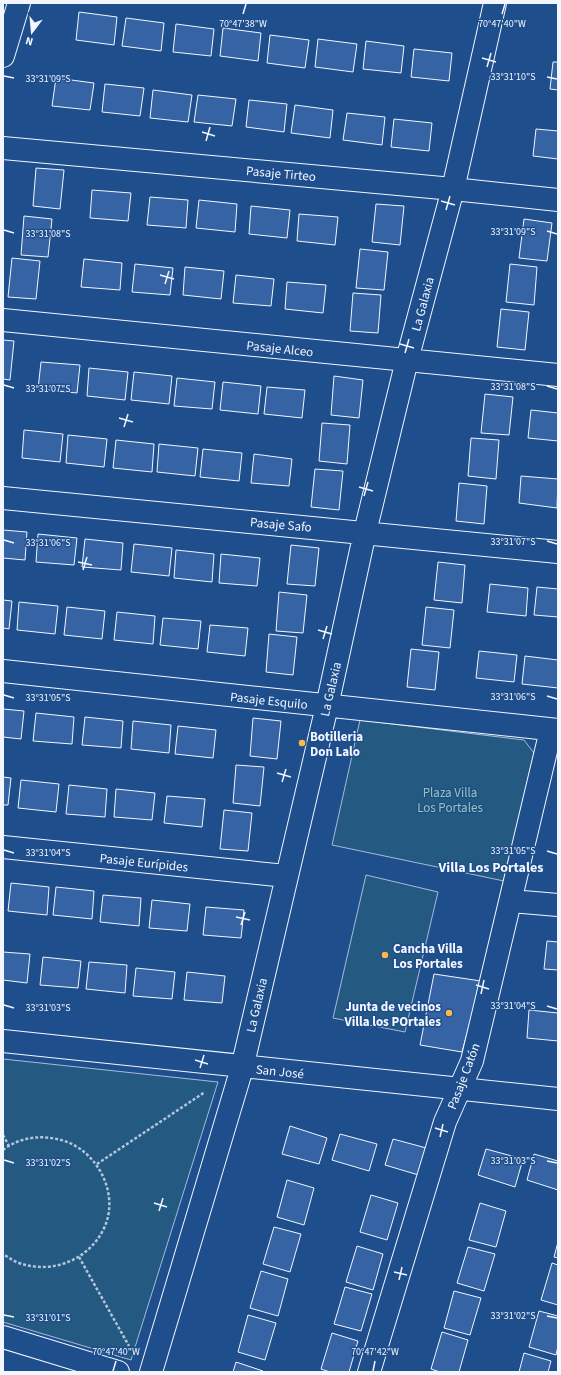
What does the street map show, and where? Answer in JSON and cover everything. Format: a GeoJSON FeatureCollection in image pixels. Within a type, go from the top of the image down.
{"type":"FeatureCollection","features":[{"type":"Feature","properties":{"kind":"street"},"geometry":{"type":"LineString","coordinates":[[3,56],[19,3]]}},
{"type":"Feature","properties":{"kind":"street","name":"La Galaxia"},"geometry":{"type":"LineString","coordinates":[[151,1372],[242,1068],[327,706],[364,532],[407,360],[453,189],[495,3]]}},
{"type":"Feature","properties":{"kind":"street","name":"Pasaje Tirteo"},"geometry":{"type":"LineString","coordinates":[[3,148],[558,200]]}},
{"type":"Feature","properties":{"kind":"street","name":"Pasaje Alceo"},"geometry":{"type":"LineString","coordinates":[[3,320],[558,375]]}},
{"type":"Feature","properties":{"kind":"street","name":"Pasaje Safo"},"geometry":{"type":"LineString","coordinates":[[3,498],[558,552]]}},
{"type":"Feature","properties":{"kind":"street","name":"Pasaje Esquilo"},"geometry":{"type":"LineString","coordinates":[[3,671],[555,730]]}},
{"type":"Feature","properties":{"kind":"street","name":"Pasaje Catón"},"geometry":{"type":"LineString","coordinates":[[369,1372],[445,1122],[472,1061],[511,900],[555,730]]}},
{"type":"Feature","properties":{"kind":"street","name":"Pasaje Eurípides"},"geometry":{"type":"LineString","coordinates":[[3,847],[286,876]]}},
{"type":"Feature","properties":{"kind":"street"},"geometry":{"type":"LineString","coordinates":[[511,900],[558,905]]}},
{"type":"Feature","properties":{"kind":"street","name":"San José"},"geometry":{"type":"LineString","coordinates":[[3,1041],[242,1068],[558,1099]]}},
{"type":"Feature","properties":{"kind":"street"},"geometry":{"type":"LineString","coordinates":[[3,1337],[118,1372]]}},
{"type":"Feature","properties":{"kind":"path"},"geometry":{"type":"LineString","coordinates":[[97,1164],[242,1068]]}},
{"type":"Feature","properties":{"kind":"path"},"geometry":{"type":"LineString","coordinates":[[3,1134],[9,1146]]}},
{"type":"Feature","properties":{"kind":"path"},"geometry":{"type":"LineString","coordinates":[[3,1150],[27,1138],[47,1136],[66,1140],[84,1150],[97,1164],[106,1184],[109,1204],[105,1225],[95,1243],[79,1257],[60,1266],[39,1268],[18,1263],[3,1254]]}},
{"type":"Feature","properties":{"kind":"path"},"geometry":{"type":"LineString","coordinates":[[79,1257],[132,1352]]}},
{"type":"Feature","properties":{"kind":"green space","name":"Plaza Villa Los Portales"},"geometry":{"type":"Polygon","coordinates":[[[360,720],[524,740],[534,753],[504,881],[332,845],[360,720]]]}},
{"type":"Feature","properties":{"kind":"green space","name":"Cancha Villa Los Portales"},"geometry":{"type":"Polygon","coordinates":[[[366,875],[438,892],[405,1032],[333,1018],[366,875]]]}},
{"type":"Feature","properties":{"kind":"green space"},"geometry":{"type":"Polygon","coordinates":[[[3,1059],[218,1082],[131,1360],[3,1322],[3,1059]]]}},
{"type":"Feature","properties":{"kind":"building"},"geometry":{"type":"Polygon","coordinates":[[[79,12],[117,17],[114,45],[76,40],[79,12]]]}},
{"type":"Feature","properties":{"kind":"building"},"geometry":{"type":"Polygon","coordinates":[[[126,18],[164,23],[161,51],[122,46],[126,18]]]}},
{"type":"Feature","properties":{"kind":"building"},"geometry":{"type":"Polygon","coordinates":[[[176,24],[214,29],[211,56],[173,52],[176,24]]]}},
{"type":"Feature","properties":{"kind":"building"},"geometry":{"type":"Polygon","coordinates":[[[223,28],[261,33],[258,61],[220,56],[223,28]]]}},
{"type":"Feature","properties":{"kind":"building"},"geometry":{"type":"Polygon","coordinates":[[[270,35],[309,40],[305,68],[267,63],[270,35]]]}},
{"type":"Feature","properties":{"kind":"building"},"geometry":{"type":"Polygon","coordinates":[[[318,39],[357,44],[353,72],[315,67],[318,39]]]}},
{"type":"Feature","properties":{"kind":"building"},"geometry":{"type":"Polygon","coordinates":[[[366,41],[404,46],[401,73],[363,69],[366,41]]]}},
{"type":"Feature","properties":{"kind":"building"},"geometry":{"type":"Polygon","coordinates":[[[414,49],[452,53],[449,81],[411,77],[414,49]]]}},
{"type":"Feature","properties":{"kind":"building"},"geometry":{"type":"Polygon","coordinates":[[[553,62],[558,62],[558,90],[550,89],[553,62]]]}},
{"type":"Feature","properties":{"kind":"building"},"geometry":{"type":"Polygon","coordinates":[[[56,78],[94,83],[90,110],[52,106],[56,78]]]}},
{"type":"Feature","properties":{"kind":"building"},"geometry":{"type":"Polygon","coordinates":[[[105,84],[144,88],[140,116],[102,112],[105,84]]]}},
{"type":"Feature","properties":{"kind":"building"},"geometry":{"type":"Polygon","coordinates":[[[153,90],[192,95],[188,122],[150,118],[153,90]]]}},
{"type":"Feature","properties":{"kind":"building"},"geometry":{"type":"Polygon","coordinates":[[[198,95],[236,99],[232,126],[194,122],[198,95]]]}},
{"type":"Feature","properties":{"kind":"building"},"geometry":{"type":"Polygon","coordinates":[[[249,100],[287,104],[284,132],[246,127],[249,100]]]}},
{"type":"Feature","properties":{"kind":"building"},"geometry":{"type":"Polygon","coordinates":[[[295,105],[333,110],[330,138],[291,133],[295,105]]]}},
{"type":"Feature","properties":{"kind":"building"},"geometry":{"type":"Polygon","coordinates":[[[347,113],[385,117],[382,145],[343,140],[347,113]]]}},
{"type":"Feature","properties":{"kind":"building"},"geometry":{"type":"Polygon","coordinates":[[[394,119],[432,123],[429,151],[391,147],[394,119]]]}},
{"type":"Feature","properties":{"kind":"building"},"geometry":{"type":"Polygon","coordinates":[[[536,129],[558,131],[558,159],[533,156],[536,129]]]}},
{"type":"Feature","properties":{"kind":"building"},"geometry":{"type":"Polygon","coordinates":[[[36,168],[64,170],[60,209],[33,206],[36,168]]]}},
{"type":"Feature","properties":{"kind":"building"},"geometry":{"type":"Polygon","coordinates":[[[92,190],[131,193],[128,221],[90,218],[92,190]]]}},
{"type":"Feature","properties":{"kind":"building"},"geometry":{"type":"Polygon","coordinates":[[[150,197],[188,200],[186,228],[147,225],[150,197]]]}},
{"type":"Feature","properties":{"kind":"building"},"geometry":{"type":"Polygon","coordinates":[[[199,200],[237,204],[235,232],[196,228],[199,200]]]}},
{"type":"Feature","properties":{"kind":"building"},"geometry":{"type":"Polygon","coordinates":[[[376,204],[404,206],[400,245],[372,242],[376,204]]]}},
{"type":"Feature","properties":{"kind":"building"},"geometry":{"type":"Polygon","coordinates":[[[251,206],[290,210],[287,238],[249,234],[251,206]]]}},
{"type":"Feature","properties":{"kind":"building"},"geometry":{"type":"Polygon","coordinates":[[[299,214],[338,217],[335,245],[297,241],[299,214]]]}},
{"type":"Feature","properties":{"kind":"building"},"geometry":{"type":"Polygon","coordinates":[[[24,216],[52,219],[48,257],[21,255],[24,216]]]}},
{"type":"Feature","properties":{"kind":"building"},"geometry":{"type":"Polygon","coordinates":[[[524,219],[552,223],[547,261],[519,258],[524,219]]]}},
{"type":"Feature","properties":{"kind":"building"},"geometry":{"type":"Polygon","coordinates":[[[360,249],[388,252],[384,290],[356,288],[360,249]]]}},
{"type":"Feature","properties":{"kind":"building"},"geometry":{"type":"Polygon","coordinates":[[[12,258],[40,261],[36,299],[8,297],[12,258]]]}},
{"type":"Feature","properties":{"kind":"building"},"geometry":{"type":"Polygon","coordinates":[[[84,259],[122,263],[120,290],[81,287],[84,259]]]}},
{"type":"Feature","properties":{"kind":"building"},"geometry":{"type":"Polygon","coordinates":[[[135,264],[173,268],[170,295],[132,292],[135,264]]]}},
{"type":"Feature","properties":{"kind":"building"},"geometry":{"type":"Polygon","coordinates":[[[510,264],[537,267],[534,305],[506,302],[510,264]]]}},
{"type":"Feature","properties":{"kind":"building"},"geometry":{"type":"Polygon","coordinates":[[[185,267],[224,271],[221,299],[183,295],[185,267]]]}},
{"type":"Feature","properties":{"kind":"building"},"geometry":{"type":"Polygon","coordinates":[[[236,275],[274,279],[271,306],[233,303],[236,275]]]}},
{"type":"Feature","properties":{"kind":"building"},"geometry":{"type":"Polygon","coordinates":[[[287,282],[326,285],[323,313],[285,309],[287,282]]]}},
{"type":"Feature","properties":{"kind":"building"},"geometry":{"type":"Polygon","coordinates":[[[353,293],[381,295],[378,333],[350,331],[353,293]]]}},
{"type":"Feature","properties":{"kind":"building"},"geometry":{"type":"Polygon","coordinates":[[[501,309],[529,312],[525,350],[497,347],[501,309]]]}},
{"type":"Feature","properties":{"kind":"building"},"geometry":{"type":"Polygon","coordinates":[[[3,340],[14,341],[10,380],[3,379],[3,340]]]}},
{"type":"Feature","properties":{"kind":"building"},"geometry":{"type":"Polygon","coordinates":[[[41,362],[80,365],[77,393],[38,389],[41,362]]]}},
{"type":"Feature","properties":{"kind":"building"},"geometry":{"type":"Polygon","coordinates":[[[89,368],[128,372],[125,400],[87,396],[89,368]]]}},
{"type":"Feature","properties":{"kind":"building"},"geometry":{"type":"Polygon","coordinates":[[[134,372],[172,376],[169,404],[131,400],[134,372]]]}},
{"type":"Feature","properties":{"kind":"building"},"geometry":{"type":"Polygon","coordinates":[[[334,376],[363,380],[359,418],[331,415],[334,376]]]}},
{"type":"Feature","properties":{"kind":"building"},"geometry":{"type":"Polygon","coordinates":[[[177,378],[215,382],[212,409],[174,406],[177,378]]]}},
{"type":"Feature","properties":{"kind":"building"},"geometry":{"type":"Polygon","coordinates":[[[223,382],[261,386],[258,414],[220,410],[223,382]]]}},
{"type":"Feature","properties":{"kind":"building"},"geometry":{"type":"Polygon","coordinates":[[[267,387],[305,390],[302,418],[264,414],[267,387]]]}},
{"type":"Feature","properties":{"kind":"building"},"geometry":{"type":"Polygon","coordinates":[[[485,394],[513,397],[509,435],[481,433],[485,394]]]}},
{"type":"Feature","properties":{"kind":"building"},"geometry":{"type":"Polygon","coordinates":[[[531,410],[558,413],[558,441],[528,438],[531,410]]]}},
{"type":"Feature","properties":{"kind":"building"},"geometry":{"type":"Polygon","coordinates":[[[322,423],[350,425],[347,464],[319,461],[322,423]]]}},
{"type":"Feature","properties":{"kind":"building"},"geometry":{"type":"Polygon","coordinates":[[[24,430],[63,434],[60,462],[22,458],[24,430]]]}},
{"type":"Feature","properties":{"kind":"building"},"geometry":{"type":"Polygon","coordinates":[[[68,435],[107,439],[104,467],[66,463],[68,435]]]}},
{"type":"Feature","properties":{"kind":"building"},"geometry":{"type":"Polygon","coordinates":[[[471,438],[499,440],[496,479],[468,476],[471,438]]]}},
{"type":"Feature","properties":{"kind":"building"},"geometry":{"type":"Polygon","coordinates":[[[116,440],[154,444],[152,472],[113,468],[116,440]]]}},
{"type":"Feature","properties":{"kind":"building"},"geometry":{"type":"Polygon","coordinates":[[[159,444],[198,448],[195,476],[157,472],[159,444]]]}},
{"type":"Feature","properties":{"kind":"building"},"geometry":{"type":"Polygon","coordinates":[[[203,449],[242,453],[239,481],[200,477],[203,449]]]}},
{"type":"Feature","properties":{"kind":"building"},"geometry":{"type":"Polygon","coordinates":[[[254,454],[292,459],[289,486],[251,483],[254,454]]]}},
{"type":"Feature","properties":{"kind":"building"},"geometry":{"type":"Polygon","coordinates":[[[315,469],[343,471],[339,510],[311,507],[315,469]]]}},
{"type":"Feature","properties":{"kind":"building"},"geometry":{"type":"Polygon","coordinates":[[[521,476],[558,479],[557,508],[519,503],[521,476]]]}},
{"type":"Feature","properties":{"kind":"building"},"geometry":{"type":"Polygon","coordinates":[[[459,483],[487,486],[484,524],[456,521],[459,483]]]}},
{"type":"Feature","properties":{"kind":"building"},"geometry":{"type":"Polygon","coordinates":[[[3,530],[27,532],[25,560],[3,558],[3,530]]]}},
{"type":"Feature","properties":{"kind":"building"},"geometry":{"type":"Polygon","coordinates":[[[38,534],[77,538],[74,565],[36,562],[38,534]]]}},
{"type":"Feature","properties":{"kind":"building"},"geometry":{"type":"Polygon","coordinates":[[[85,539],[123,543],[121,570],[82,567],[85,539]]]}},
{"type":"Feature","properties":{"kind":"building"},"geometry":{"type":"Polygon","coordinates":[[[134,544],[172,548],[169,576],[131,572],[134,544]]]}},
{"type":"Feature","properties":{"kind":"building"},"geometry":{"type":"Polygon","coordinates":[[[291,545],[319,548],[315,586],[287,584],[291,545]]]}},
{"type":"Feature","properties":{"kind":"building"},"geometry":{"type":"Polygon","coordinates":[[[176,550],[214,554],[212,582],[174,578],[176,550]]]}},
{"type":"Feature","properties":{"kind":"building"},"geometry":{"type":"Polygon","coordinates":[[[221,554],[260,558],[257,586],[219,583],[221,554]]]}},
{"type":"Feature","properties":{"kind":"building"},"geometry":{"type":"Polygon","coordinates":[[[438,562],[465,565],[462,603],[434,600],[438,562]]]}},
{"type":"Feature","properties":{"kind":"building"},"geometry":{"type":"Polygon","coordinates":[[[490,584],[528,588],[526,616],[487,612],[490,584]]]}},
{"type":"Feature","properties":{"kind":"building"},"geometry":{"type":"Polygon","coordinates":[[[537,587],[558,589],[558,617],[534,615],[537,587]]]}},
{"type":"Feature","properties":{"kind":"building"},"geometry":{"type":"Polygon","coordinates":[[[279,592],[307,595],[303,633],[276,631],[279,592]]]}},
{"type":"Feature","properties":{"kind":"building"},"geometry":{"type":"Polygon","coordinates":[[[3,600],[12,601],[9,629],[3,628],[3,600]]]}},
{"type":"Feature","properties":{"kind":"building"},"geometry":{"type":"Polygon","coordinates":[[[19,602],[58,606],[55,634],[17,630],[19,602]]]}},
{"type":"Feature","properties":{"kind":"building"},"geometry":{"type":"Polygon","coordinates":[[[67,607],[105,611],[102,639],[64,635],[67,607]]]}},
{"type":"Feature","properties":{"kind":"building"},"geometry":{"type":"Polygon","coordinates":[[[426,607],[454,610],[450,648],[422,645],[426,607]]]}},
{"type":"Feature","properties":{"kind":"building"},"geometry":{"type":"Polygon","coordinates":[[[117,612],[155,616],[153,644],[114,640],[117,612]]]}},
{"type":"Feature","properties":{"kind":"building"},"geometry":{"type":"Polygon","coordinates":[[[163,618],[201,621],[198,649],[160,645],[163,618]]]}},
{"type":"Feature","properties":{"kind":"building"},"geometry":{"type":"Polygon","coordinates":[[[210,625],[248,628],[245,656],[207,652],[210,625]]]}},
{"type":"Feature","properties":{"kind":"building"},"geometry":{"type":"Polygon","coordinates":[[[269,634],[297,637],[293,675],[266,672],[269,634]]]}},
{"type":"Feature","properties":{"kind":"building"},"geometry":{"type":"Polygon","coordinates":[[[411,649],[439,652],[435,690],[407,687],[411,649]]]}},
{"type":"Feature","properties":{"kind":"building"},"geometry":{"type":"Polygon","coordinates":[[[479,651],[517,655],[514,682],[476,678],[479,651]]]}},
{"type":"Feature","properties":{"kind":"building"},"geometry":{"type":"Polygon","coordinates":[[[525,656],[558,660],[558,688],[522,684],[525,656]]]}},
{"type":"Feature","properties":{"kind":"building"},"geometry":{"type":"Polygon","coordinates":[[[3,709],[24,711],[21,739],[3,737],[3,709]]]}},
{"type":"Feature","properties":{"kind":"building"},"geometry":{"type":"Polygon","coordinates":[[[36,713],[74,717],[72,744],[33,741],[36,713]]]}},
{"type":"Feature","properties":{"kind":"building"},"geometry":{"type":"Polygon","coordinates":[[[85,717],[123,721],[121,748],[82,745],[85,717]]]}},
{"type":"Feature","properties":{"kind":"building"},"geometry":{"type":"Polygon","coordinates":[[[253,718],[281,721],[277,759],[250,756],[253,718]]]}},
{"type":"Feature","properties":{"kind":"building"},"geometry":{"type":"Polygon","coordinates":[[[133,721],[171,725],[169,753],[131,749],[133,721]]]}},
{"type":"Feature","properties":{"kind":"building"},"geometry":{"type":"Polygon","coordinates":[[[178,726],[216,730],[213,758],[175,754],[178,726]]]}},
{"type":"Feature","properties":{"kind":"building"},"geometry":{"type":"Polygon","coordinates":[[[236,765],[264,767],[260,806],[233,803],[236,765]]]}},
{"type":"Feature","properties":{"kind":"building"},"geometry":{"type":"Polygon","coordinates":[[[3,777],[11,778],[8,805],[3,805],[3,777]]]}},
{"type":"Feature","properties":{"kind":"building"},"geometry":{"type":"Polygon","coordinates":[[[21,780],[59,784],[56,812],[18,808],[21,780]]]}},
{"type":"Feature","properties":{"kind":"building"},"geometry":{"type":"Polygon","coordinates":[[[69,785],[107,789],[105,817],[66,814],[69,785]]]}},
{"type":"Feature","properties":{"kind":"building"},"geometry":{"type":"Polygon","coordinates":[[[116,789],[155,793],[152,820],[114,817],[116,789]]]}},
{"type":"Feature","properties":{"kind":"building"},"geometry":{"type":"Polygon","coordinates":[[[167,796],[205,799],[202,827],[164,823],[167,796]]]}},
{"type":"Feature","properties":{"kind":"building"},"geometry":{"type":"Polygon","coordinates":[[[224,810],[252,813],[248,851],[220,849],[224,810]]]}},
{"type":"Feature","properties":{"kind":"building"},"geometry":{"type":"Polygon","coordinates":[[[11,883],[49,887],[47,915],[8,911],[11,883]]]}},
{"type":"Feature","properties":{"kind":"building"},"geometry":{"type":"Polygon","coordinates":[[[56,887],[94,891],[92,919],[53,915],[56,887]]]}},
{"type":"Feature","properties":{"kind":"building"},"geometry":{"type":"Polygon","coordinates":[[[103,895],[141,898],[139,926],[100,922],[103,895]]]}},
{"type":"Feature","properties":{"kind":"building"},"geometry":{"type":"Polygon","coordinates":[[[152,900],[190,904],[187,931],[149,928],[152,900]]]}},
{"type":"Feature","properties":{"kind":"building"},"geometry":{"type":"Polygon","coordinates":[[[206,907],[244,910],[241,938],[203,935],[206,907]]]}},
{"type":"Feature","properties":{"kind":"building"},"geometry":{"type":"Polygon","coordinates":[[[547,941],[558,942],[558,970],[544,969],[547,941]]]}},
{"type":"Feature","properties":{"kind":"building"},"geometry":{"type":"Polygon","coordinates":[[[3,952],[30,954],[27,983],[3,980],[3,952]]]}},
{"type":"Feature","properties":{"kind":"building"},"geometry":{"type":"Polygon","coordinates":[[[43,957],[81,961],[78,988],[40,985],[43,957]]]}},
{"type":"Feature","properties":{"kind":"building"},"geometry":{"type":"Polygon","coordinates":[[[89,962],[127,965],[125,993],[86,989],[89,962]]]}},
{"type":"Feature","properties":{"kind":"building"},"geometry":{"type":"Polygon","coordinates":[[[136,968],[175,972],[172,999],[133,996],[136,968]]]}},
{"type":"Feature","properties":{"kind":"building"},"geometry":{"type":"Polygon","coordinates":[[[187,972],[225,976],[222,1003],[184,1000],[187,972]]]}},
{"type":"Feature","properties":{"kind":"building","name":"Junta de vecinos Villa los POrtales"},"geometry":{"type":"Polygon","coordinates":[[[434,974],[481,981],[462,1052],[420,1045],[434,974]]]}},
{"type":"Feature","properties":{"kind":"building"},"geometry":{"type":"Polygon","coordinates":[[[529,1010],[558,1013],[558,1041],[527,1038],[529,1010]]]}},
{"type":"Feature","properties":{"kind":"building"},"geometry":{"type":"Polygon","coordinates":[[[290,1126],[327,1138],[319,1164],[282,1154],[290,1126]]]}},
{"type":"Feature","properties":{"kind":"building"},"geometry":{"type":"Polygon","coordinates":[[[340,1134],[377,1144],[369,1171],[332,1160],[340,1134]]]}},
{"type":"Feature","properties":{"kind":"building"},"geometry":{"type":"Polygon","coordinates":[[[393,1139],[430,1149],[422,1176],[385,1165],[393,1139]]]}},
{"type":"Feature","properties":{"kind":"building"},"geometry":{"type":"Polygon","coordinates":[[[486,1149],[523,1159],[515,1187],[478,1175],[486,1149]]]}},
{"type":"Feature","properties":{"kind":"building"},"geometry":{"type":"Polygon","coordinates":[[[534,1154],[558,1161],[558,1190],[527,1180],[534,1154]]]}},
{"type":"Feature","properties":{"kind":"building"},"geometry":{"type":"Polygon","coordinates":[[[287,1180],[314,1188],[304,1225],[277,1217],[287,1180]]]}},
{"type":"Feature","properties":{"kind":"building"},"geometry":{"type":"Polygon","coordinates":[[[371,1195],[398,1203],[387,1240],[360,1232],[371,1195]]]}},
{"type":"Feature","properties":{"kind":"building"},"geometry":{"type":"Polygon","coordinates":[[[480,1203],[506,1211],[496,1247],[469,1240],[480,1203]]]}},
{"type":"Feature","properties":{"kind":"building"},"geometry":{"type":"Polygon","coordinates":[[[274,1227],[301,1234],[290,1272],[263,1264],[274,1227]]]}},
{"type":"Feature","properties":{"kind":"building"},"geometry":{"type":"Polygon","coordinates":[[[558,1242],[558,1258],[554,1257],[558,1242]]]}},
{"type":"Feature","properties":{"kind":"building"},"geometry":{"type":"Polygon","coordinates":[[[357,1246],[383,1254],[373,1290],[346,1282],[357,1246]]]}},
{"type":"Feature","properties":{"kind":"building"},"geometry":{"type":"Polygon","coordinates":[[[468,1247],[495,1254],[484,1291],[457,1283],[468,1247]]]}},
{"type":"Feature","properties":{"kind":"building"},"geometry":{"type":"Polygon","coordinates":[[[552,1263],[558,1265],[558,1305],[541,1300],[552,1263]]]}},
{"type":"Feature","properties":{"kind":"building"},"geometry":{"type":"Polygon","coordinates":[[[261,1271],[288,1279],[278,1316],[250,1308],[261,1271]]]}},
{"type":"Feature","properties":{"kind":"building"},"geometry":{"type":"Polygon","coordinates":[[[345,1287],[372,1294],[361,1331],[334,1324],[345,1287]]]}},
{"type":"Feature","properties":{"kind":"building"},"geometry":{"type":"Polygon","coordinates":[[[454,1291],[481,1298],[470,1335],[444,1328],[454,1291]]]}},
{"type":"Feature","properties":{"kind":"building"},"geometry":{"type":"Polygon","coordinates":[[[539,1311],[558,1316],[558,1346],[556,1355],[529,1347],[539,1311]]]}},
{"type":"Feature","properties":{"kind":"building"},"geometry":{"type":"Polygon","coordinates":[[[248,1315],[276,1323],[265,1360],[238,1352],[248,1315]]]}},
{"type":"Feature","properties":{"kind":"building"},"geometry":{"type":"Polygon","coordinates":[[[442,1332],[468,1340],[459,1372],[440,1372],[431,1369],[442,1332]]]}},
{"type":"Feature","properties":{"kind":"building"},"geometry":{"type":"Polygon","coordinates":[[[332,1333],[358,1341],[349,1372],[330,1372],[321,1369],[332,1333]]]}},
{"type":"Feature","properties":{"kind":"building"},"geometry":{"type":"Polygon","coordinates":[[[524,1353],[551,1361],[548,1372],[519,1372],[524,1353]]]}},
{"type":"Feature","properties":{"kind":"building"},"geometry":{"type":"Polygon","coordinates":[[[236,1362],[263,1371],[233,1372],[236,1362]]]}},
{"type":"Feature","properties":{"kind":"place","name":"Botilleria Don Lalo"},"geometry":{"type":"Point","coordinates":[302,743]}},
{"type":"Feature","properties":{"kind":"place","name":"Cancha Villa Los Portales"},"geometry":{"type":"Point","coordinates":[385,955]}},
{"type":"Feature","properties":{"kind":"place","name":"Junta de vecinos Villa los POrtales"},"geometry":{"type":"Point","coordinates":[449,1013]}},
{"type":"Feature","properties":{"kind":"district","name":"Villa Los Portales"},"geometry":{"type":"Point","coordinates":[491,867]}}]}
